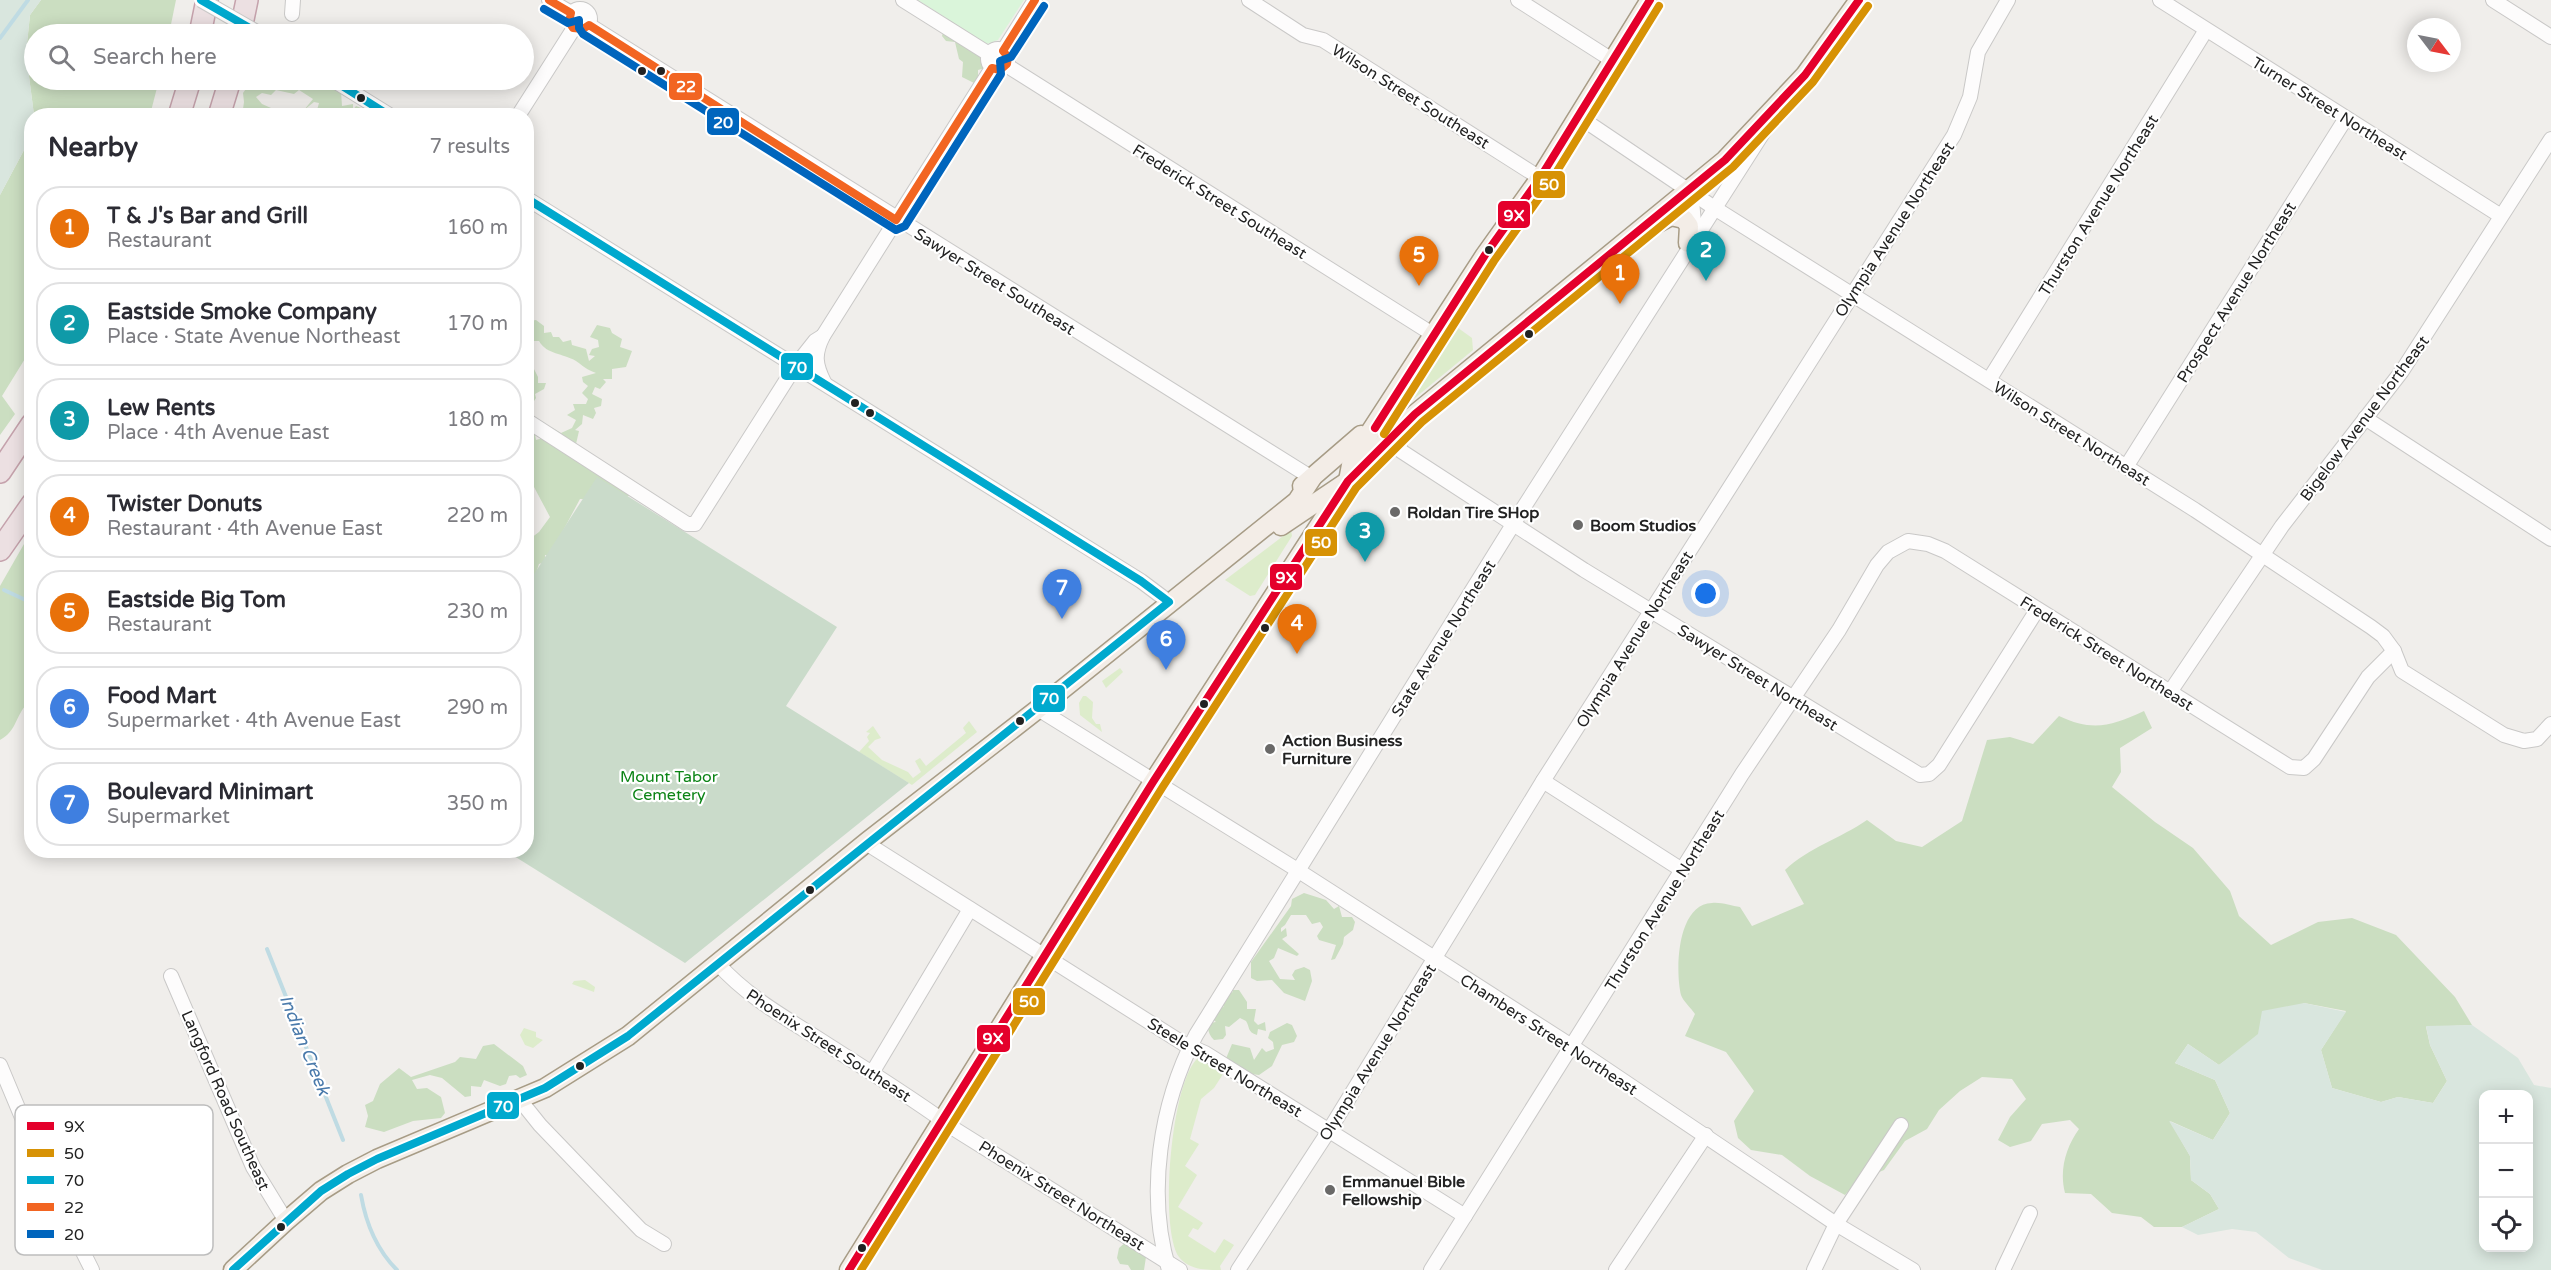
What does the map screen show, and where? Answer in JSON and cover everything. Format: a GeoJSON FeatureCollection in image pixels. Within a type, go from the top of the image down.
{"type":"FeatureCollection","features":[{"type":"Feature","properties":{"kind":"highway"},"geometry":{"type":"LineString","coordinates":[[202,24],[207,0]]}},
{"type":"Feature","properties":{"kind":"highway"},"geometry":{"type":"LineString","coordinates":[[242,24],[248,0]]}},
{"type":"Feature","properties":{"kind":"highway"},"geometry":{"type":"LineString","coordinates":[[181,108],[187,90]]}},
{"type":"Feature","properties":{"kind":"highway"},"geometry":{"type":"LineString","coordinates":[[221,108],[227,90]]}},
{"type":"Feature","properties":{"kind":"highway"},"geometry":{"type":"LineString","coordinates":[[0,472],[24,436]]}},
{"type":"Feature","properties":{"kind":"highway"},"geometry":{"type":"LineString","coordinates":[[0,550],[24,516]]}},
{"type":"Feature","properties":{"kind":"main road"},"geometry":{"type":"LineString","coordinates":[[1249,539],[1276,530],[1348,481],[1355,456],[1385,413],[1485,255],[1540,178],[1650,0]]}},
{"type":"Feature","properties":{"kind":"main road","name":"State Avenue Northeast"},"geometry":{"type":"LineString","coordinates":[[1783,100],[1859,0]]}},
{"type":"Feature","properties":{"kind":"main road"},"geometry":{"type":"LineString","coordinates":[[849,1270],[1153,782],[1348,481],[1395,432],[1691,190],[1748,138],[1783,100]]}},
{"type":"Feature","properties":{"kind":"main road"},"geometry":{"type":"LineString","coordinates":[[1629,240],[1664,219],[1679,216],[1688,223],[1688,243]]}},
{"type":"Feature","properties":{"kind":"main road"},"geometry":{"type":"LineString","coordinates":[[1395,432],[1392,416],[1434,335]]}},
{"type":"Feature","properties":{"kind":"main road"},"geometry":{"type":"LineString","coordinates":[[233,1270],[321,1191],[377,1159],[520,1100],[572,1074],[610,1049],[866,843],[1038,710],[1297,501],[1312,478],[1385,413]]}},
{"type":"Feature","properties":{"kind":"street"},"geometry":{"type":"LineString","coordinates":[[201,0],[243,24]]}},
{"type":"Feature","properties":{"kind":"street"},"geometry":{"type":"LineString","coordinates":[[549,0],[571,13]]}},
{"type":"Feature","properties":{"kind":"street"},"geometry":{"type":"LineString","coordinates":[[825,383],[815,360],[817,348],[823,336],[896,220],[990,61],[994,50],[1003,51],[1008,57],[1006,65],[1000,70],[990,61],[903,0]]}},
{"type":"Feature","properties":{"kind":"street"},"geometry":{"type":"LineString","coordinates":[[1003,51],[1035,0]]}},
{"type":"Feature","properties":{"kind":"street","name":"Wilson Street Southeast"},"geometry":{"type":"LineString","coordinates":[[1249,0],[1304,35],[1323,40],[1540,178]]}},
{"type":"Feature","properties":{"kind":"street"},"geometry":{"type":"LineString","coordinates":[[1518,0],[1612,60]]}},
{"type":"Feature","properties":{"kind":"street","name":"Olympia Avenue Northeast"},"geometry":{"type":"LineString","coordinates":[[1238,1270],[1330,1129],[1436,960],[1543,782],[1954,135],[1970,97],[1978,52],[2008,0]]}},
{"type":"Feature","properties":{"kind":"street","name":"Turner Street Northeast"},"geometry":{"type":"LineString","coordinates":[[2160,0],[2501,216]]}},
{"type":"Feature","properties":{"kind":"street"},"geometry":{"type":"LineString","coordinates":[[2493,0],[2551,37]]}},
{"type":"Feature","properties":{"kind":"street"},"geometry":{"type":"LineString","coordinates":[[589,5],[588,25],[583,29],[574,28],[569,22],[571,13],[589,5]]}},
{"type":"Feature","properties":{"kind":"street","name":"Sawyer Street Southeast"},"geometry":{"type":"LineString","coordinates":[[588,25],[896,220],[1312,478]]}},
{"type":"Feature","properties":{"kind":"street"},"geometry":{"type":"LineString","coordinates":[[523,108],[574,28]]}},
{"type":"Feature","properties":{"kind":"street","name":"Thurston Avenue Northeast"},"geometry":{"type":"LineString","coordinates":[[1989,380],[2206,30]]}},
{"type":"Feature","properties":{"kind":"street","name":"Frederick Street Southeast"},"geometry":{"type":"LineString","coordinates":[[1006,65],[1434,335]]}},
{"type":"Feature","properties":{"kind":"street"},"geometry":{"type":"LineString","coordinates":[[349,90],[378,108]]}},
{"type":"Feature","properties":{"kind":"street","name":"State Avenue Northeast"},"geometry":{"type":"LineString","coordinates":[[1640,322],[1716,209],[1783,100]]}},
{"type":"Feature","properties":{"kind":"street","name":"Wilson Street Northeast"},"geometry":{"type":"LineString","coordinates":[[1578,116],[1716,209],[2262,554],[2383,636],[2394,651],[2402,671],[2504,735],[2524,741],[2537,739],[2551,724]]}},
{"type":"Feature","properties":{"kind":"street","name":"Prospect Avenue Northeast"},"geometry":{"type":"LineString","coordinates":[[2126,467],[2346,118]]}},
{"type":"Feature","properties":{"kind":"street","name":"Bigelow Avenue Northeast"},"geometry":{"type":"LineString","coordinates":[[2170,692],[2262,554],[2422,341],[2551,139]]}},
{"type":"Feature","properties":{"kind":"street"},"geometry":{"type":"LineString","coordinates":[[1688,243],[1694,223],[1691,190]]}},
{"type":"Feature","properties":{"kind":"street"},"geometry":{"type":"LineString","coordinates":[[534,203],[1141,581],[1169,602]]}},
{"type":"Feature","properties":{"kind":"street","name":"State Avenue Northeast"},"geometry":{"type":"LineString","coordinates":[[1168,1266],[1159,1198],[1162,1145],[1173,1093],[1190,1046],[1688,243]]}},
{"type":"Feature","properties":{"kind":"street"},"geometry":{"type":"LineString","coordinates":[[534,425],[687,524],[695,524],[796,365],[815,341],[823,336]]}},
{"type":"Feature","properties":{"kind":"street"},"geometry":{"type":"LineString","coordinates":[[2365,418],[2551,539]]}},
{"type":"Feature","properties":{"kind":"street","name":"Sawyer Street Northeast"},"geometry":{"type":"LineString","coordinates":[[1395,432],[1401,451],[1792,699],[1920,775],[1929,774],[1939,765],[2037,610]]}},
{"type":"Feature","properties":{"kind":"street","name":"Thurston Avenue Northeast"},"geometry":{"type":"LineString","coordinates":[[1431,1270],[1682,870],[1839,630],[1877,565],[1888,552],[1908,541]]}},
{"type":"Feature","properties":{"kind":"street","name":"Frederick Street Northeast"},"geometry":{"type":"LineString","coordinates":[[1908,541],[1928,544],[1945,551],[2290,767],[2304,768],[2326,742],[2368,677],[2394,651]]}},
{"type":"Feature","properties":{"kind":"street","name":"Chambers Street Northeast"},"geometry":{"type":"LineString","coordinates":[[1038,710],[1298,870],[1573,1047],[1836,1224],[1913,1270]]}},
{"type":"Feature","properties":{"kind":"street"},"geometry":{"type":"LineString","coordinates":[[1543,782],[1682,870]]}},
{"type":"Feature","properties":{"kind":"street","name":"Steele Street Northeast"},"geometry":{"type":"LineString","coordinates":[[866,843],[1190,1046],[1330,1129],[1465,1216]]}},
{"type":"Feature","properties":{"kind":"street"},"geometry":{"type":"LineString","coordinates":[[872,1073],[970,909]]}},
{"type":"Feature","properties":{"kind":"street","name":"Phoenix Street Southeast"},"geometry":{"type":"LineString","coordinates":[[718,964],[747,993],[943,1121]]}},
{"type":"Feature","properties":{"kind":"street","name":"Langford Road Southeast"},"geometry":{"type":"LineString","coordinates":[[171,976],[253,1167],[285,1221]]}},
{"type":"Feature","properties":{"kind":"street"},"geometry":{"type":"LineString","coordinates":[[0,1065],[17,1105]]}},
{"type":"Feature","properties":{"kind":"street"},"geometry":{"type":"LineString","coordinates":[[520,1100],[540,1125],[641,1230],[664,1244]]}},
{"type":"Feature","properties":{"kind":"street","name":"Phoenix Street Northeast"},"geometry":{"type":"LineString","coordinates":[[943,1121],[1168,1266],[1180,1270]]}},
{"type":"Feature","properties":{"kind":"street"},"geometry":{"type":"LineString","coordinates":[[1814,1270],[1836,1224],[1901,1125]]}},
{"type":"Feature","properties":{"kind":"street"},"geometry":{"type":"LineString","coordinates":[[1616,1270],[1706,1136]]}},
{"type":"Feature","properties":{"kind":"street"},"geometry":{"type":"LineString","coordinates":[[2003,1270],[2030,1213]]}},
{"type":"Feature","properties":{"kind":"street"},"geometry":{"type":"LineString","coordinates":[[84,1255],[92,1270]]}},
{"type":"Feature","properties":{"kind":"green space"},"geometry":{"type":"Polygon","coordinates":[[[41,0],[176,0],[171,24],[29,24],[30,15],[41,0]]]}},
{"type":"Feature","properties":{"kind":"green space"},"geometry":{"type":"Polygon","coordinates":[[[918,0],[1024,0],[998,40],[987,44],[918,0]]]}},
{"type":"Feature","properties":{"kind":"green space"},"geometry":{"type":"Polygon","coordinates":[[[948,14],[963,24],[966,32],[961,43],[985,56],[982,58],[986,61],[985,68],[978,70],[974,83],[962,77],[963,62],[959,59],[955,42],[946,41],[942,36],[948,14]]]}},
{"type":"Feature","properties":{"kind":"green space"},"geometry":{"type":"Polygon","coordinates":[[[31,90],[156,90],[152,108],[33,108],[31,90]]]}},
{"type":"Feature","properties":{"kind":"green space"},"geometry":{"type":"Polygon","coordinates":[[[245,90],[276,90],[271,95],[262,93],[256,97],[262,104],[271,108],[243,108],[245,90]]]}},
{"type":"Feature","properties":{"kind":"green space"},"geometry":{"type":"Polygon","coordinates":[[[276,90],[299,90],[294,94],[276,90]]]}},
{"type":"Feature","properties":{"kind":"green space"},"geometry":{"type":"Polygon","coordinates":[[[299,90],[340,90],[342,106],[353,104],[353,108],[318,108],[319,103],[314,102],[306,108],[313,99],[299,90]]]}},
{"type":"Feature","properties":{"kind":"green space"},"geometry":{"type":"Polygon","coordinates":[[[24,150],[24,360],[2,396],[15,414],[0,435],[0,195],[24,150]]]}},
{"type":"Feature","properties":{"kind":"green space"},"geometry":{"type":"Polygon","coordinates":[[[534,320],[544,326],[544,333],[551,332],[553,337],[559,337],[563,342],[571,340],[572,345],[586,349],[589,361],[595,356],[589,355],[592,349],[599,347],[598,340],[590,337],[597,325],[610,328],[612,333],[622,339],[620,347],[632,351],[626,367],[612,369],[612,379],[603,379],[606,382],[600,389],[595,387],[592,394],[602,399],[601,406],[594,408],[596,413],[593,419],[583,415],[582,424],[575,430],[579,431],[576,444],[570,445],[552,432],[551,427],[561,433],[572,428],[576,420],[567,415],[575,410],[573,404],[586,404],[588,399],[582,393],[588,386],[583,382],[582,377],[596,373],[571,358],[546,349],[539,341],[534,341],[534,320]]]}},
{"type":"Feature","properties":{"kind":"green space"},"geometry":{"type":"Polygon","coordinates":[[[1454,325],[1472,338],[1473,350],[1410,402],[1407,400],[1454,325]]]}},
{"type":"Feature","properties":{"kind":"green space"},"geometry":{"type":"Polygon","coordinates":[[[534,369],[538,383],[546,383],[544,389],[535,394],[534,401],[534,369]]]}},
{"type":"Feature","properties":{"kind":"green space"},"geometry":{"type":"Polygon","coordinates":[[[534,434],[536,440],[543,438],[631,495],[619,500],[580,499],[550,555],[545,555],[545,562],[539,564],[534,579],[534,536],[550,517],[534,487],[534,434]]]}},
{"type":"Feature","properties":{"kind":"green space","name":"Mount Tabor Cemetery"},"geometry":{"type":"Polygon","coordinates":[[[597,477],[837,627],[786,706],[909,783],[685,963],[517,858],[534,858],[534,574],[597,477]]]}},
{"type":"Feature","properties":{"kind":"green space"},"geometry":{"type":"Polygon","coordinates":[[[1291,530],[1292,536],[1255,595],[1250,596],[1225,580],[1291,530]]]}},
{"type":"Feature","properties":{"kind":"green space"},"geometry":{"type":"Polygon","coordinates":[[[24,544],[24,708],[12,729],[0,740],[0,586],[24,544]]]}},
{"type":"Feature","properties":{"kind":"green space"},"geometry":{"type":"Polygon","coordinates":[[[1120,668],[1123,672],[1106,688],[1102,681],[1120,668]]]}},
{"type":"Feature","properties":{"kind":"green space"},"geometry":{"type":"Polygon","coordinates":[[[1083,696],[1093,702],[1092,718],[1096,724],[1100,724],[1102,732],[1080,715],[1079,703],[1083,696]]]}},
{"type":"Feature","properties":{"kind":"green space"},"geometry":{"type":"Polygon","coordinates":[[[2144,711],[2152,728],[2120,748],[2121,772],[2112,787],[2155,822],[2193,848],[2230,891],[2239,916],[2271,945],[2318,922],[2352,918],[2396,935],[2455,997],[2472,1025],[2426,1027],[2430,1045],[2447,1081],[2433,1103],[2398,1097],[2381,1102],[2332,1088],[2321,1050],[2346,1011],[2304,1003],[2219,1065],[2188,1044],[2175,1063],[2215,1080],[2230,1113],[2213,1140],[2170,1121],[2190,1156],[2191,1180],[2210,1194],[2219,1209],[2182,1227],[2154,1227],[2141,1217],[2112,1213],[2091,1194],[2065,1193],[2063,1167],[2070,1143],[2079,1129],[2070,1120],[2042,1124],[2031,1141],[2010,1147],[1998,1140],[2010,1117],[2026,1099],[2012,1079],[1982,1077],[1960,1091],[1939,1110],[1927,1129],[1905,1141],[1884,1170],[1856,1182],[1845,1195],[1810,1176],[1782,1155],[1751,1150],[1738,1138],[1734,1121],[1754,1091],[1726,1052],[1685,1036],[1695,1014],[1681,995],[1678,970],[1681,940],[1692,914],[1700,906],[1712,903],[1726,904],[1740,907],[1752,926],[1804,904],[1785,870],[1804,855],[1867,820],[1896,841],[1922,847],[1962,821],[1987,740],[2010,737],[2033,744],[2059,716],[2082,724],[2102,725],[2144,711]]]}},
{"type":"Feature","properties":{"kind":"green space"},"geometry":{"type":"Polygon","coordinates":[[[969,721],[977,732],[912,785],[859,752],[869,741],[867,737],[870,733],[866,732],[873,726],[881,738],[868,747],[882,760],[908,772],[913,778],[921,772],[915,761],[920,758],[926,766],[966,733],[963,728],[969,721]]]}},
{"type":"Feature","properties":{"kind":"green space"},"geometry":{"type":"Polygon","coordinates":[[[1304,893],[1326,900],[1334,909],[1339,906],[1342,917],[1352,917],[1355,922],[1353,930],[1344,937],[1335,959],[1331,960],[1336,945],[1319,940],[1317,936],[1323,927],[1320,922],[1312,924],[1306,915],[1291,915],[1281,928],[1281,932],[1286,928],[1287,936],[1282,939],[1299,954],[1297,956],[1278,948],[1274,958],[1269,961],[1280,979],[1295,980],[1292,975],[1295,970],[1304,967],[1310,970],[1312,981],[1305,1001],[1284,993],[1272,980],[1257,981],[1251,978],[1251,962],[1291,906],[1292,899],[1304,893]]]}},
{"type":"Feature","properties":{"kind":"green space"},"geometry":{"type":"Polygon","coordinates":[[[585,980],[595,987],[594,992],[572,984],[574,981],[585,980]]]}},
{"type":"Feature","properties":{"kind":"green space"},"geometry":{"type":"Polygon","coordinates":[[[1229,989],[1232,993],[1233,990],[1239,990],[1247,1002],[1247,1009],[1256,1009],[1254,1021],[1258,1025],[1265,1022],[1266,1031],[1258,1029],[1257,1035],[1254,1034],[1250,1031],[1246,1021],[1240,1018],[1229,1027],[1225,1026],[1226,1035],[1223,1039],[1214,1040],[1212,1038],[1208,1030],[1209,1023],[1216,1022],[1211,1018],[1215,1008],[1224,1007],[1219,1003],[1229,989]]]}},
{"type":"Feature","properties":{"kind":"green space"},"geometry":{"type":"Polygon","coordinates":[[[1287,1023],[1292,1025],[1297,1036],[1294,1042],[1282,1045],[1272,1066],[1259,1075],[1244,1073],[1225,1061],[1232,1044],[1250,1048],[1254,1060],[1262,1048],[1266,1052],[1274,1049],[1273,1042],[1268,1038],[1270,1032],[1287,1023]]]}},
{"type":"Feature","properties":{"kind":"green space"},"geometry":{"type":"Polygon","coordinates":[[[524,1028],[536,1032],[536,1037],[543,1040],[533,1048],[525,1045],[520,1035],[524,1028]]]}},
{"type":"Feature","properties":{"kind":"green space"},"geometry":{"type":"Polygon","coordinates":[[[494,1044],[523,1066],[527,1075],[520,1078],[516,1075],[509,1076],[506,1084],[500,1086],[484,1080],[481,1087],[471,1086],[471,1096],[465,1097],[442,1078],[430,1075],[412,1080],[417,1089],[427,1088],[441,1097],[445,1113],[441,1118],[413,1121],[384,1132],[365,1127],[368,1116],[365,1105],[373,1101],[380,1084],[399,1068],[411,1077],[455,1062],[460,1057],[476,1059],[483,1046],[494,1044]]]}},
{"type":"Feature","properties":{"kind":"green space"},"geometry":{"type":"Polygon","coordinates":[[[1198,1058],[1225,1071],[1214,1088],[1201,1099],[1190,1139],[1199,1144],[1185,1166],[1197,1175],[1178,1207],[1203,1223],[1198,1230],[1193,1228],[1188,1236],[1215,1253],[1224,1239],[1234,1245],[1220,1266],[1221,1270],[1188,1265],[1179,1257],[1173,1241],[1170,1217],[1169,1187],[1175,1123],[1189,1072],[1198,1058]]]}},
{"type":"Feature","properties":{"kind":"green space"},"geometry":{"type":"Polygon","coordinates":[[[1127,1241],[1148,1244],[1144,1270],[1131,1270],[1128,1265],[1120,1264],[1117,1258],[1119,1248],[1127,1241]]]}},
{"type":"Feature","properties":{"kind":"shaded area"},"geometry":{"type":"Polygon","coordinates":[[[0,0],[41,0],[30,15],[29,24],[24,24],[24,90],[31,90],[33,108],[24,108],[24,150],[0,195],[0,0]]]}},
{"type":"Feature","properties":{"kind":"shaded area"},"geometry":{"type":"Polygon","coordinates":[[[2304,1003],[2346,1012],[2321,1050],[2332,1088],[2381,1102],[2398,1097],[2433,1103],[2447,1081],[2430,1045],[2426,1026],[2472,1025],[2518,1058],[2534,1085],[2551,1088],[2551,1270],[2322,1270],[2289,1258],[2256,1232],[2232,1229],[2198,1235],[2182,1227],[2219,1209],[2210,1194],[2191,1180],[2190,1156],[2169,1121],[2213,1140],[2230,1113],[2215,1080],[2175,1063],[2188,1044],[2219,1065],[2258,1034],[2262,1011],[2304,1003]]]}},
{"type":"Feature","properties":{"kind":"waterway","name":"Indian Creek"},"geometry":{"type":"LineString","coordinates":[[0,38],[28,0]]}},
{"type":"Feature","properties":{"kind":"waterway","name":"Indian Creek"},"geometry":{"type":"LineString","coordinates":[[4,590],[24,599]]}},
{"type":"Feature","properties":{"kind":"waterway","name":"Indian Creek"},"geometry":{"type":"LineString","coordinates":[[267,949],[343,1140]]}},
{"type":"Feature","properties":{"kind":"waterway","name":"Indian Creek"},"geometry":{"type":"LineString","coordinates":[[361,1195],[373,1236],[383,1254],[397,1270]]}},
{"type":"Feature","properties":{"kind":"transit line","name":"70"},"geometry":{"type":"LineString","coordinates":[[201,0],[243,24]]}},
{"type":"Feature","properties":{"kind":"transit line","name":"22"},"geometry":{"type":"LineString","coordinates":[[549,0],[571,13],[569,22],[573,28],[583,29],[589,25],[896,220],[992,68],[1000,70],[1007,64],[1008,57],[1003,51],[1035,0]]}},
{"type":"Feature","properties":{"kind":"transit line","name":"9X"},"geometry":{"type":"LineString","coordinates":[[1375,428],[1485,255],[1540,178],[1650,0]]}},
{"type":"Feature","properties":{"kind":"transit line","name":"9X"},"geometry":{"type":"LineString","coordinates":[[849,1270],[1153,782],[1348,481],[1415,414],[1725,160],[1805,75],[1859,0]]}},
{"type":"Feature","properties":{"kind":"transit line","name":"20"},"geometry":{"type":"LineString","coordinates":[[544,9],[568,23],[579,20],[579,28],[583,34],[896,230],[905,226],[1001,74],[1000,61],[1011,57],[1044,6]]}},
{"type":"Feature","properties":{"kind":"transit line","name":"50"},"geometry":{"type":"LineString","coordinates":[[1384,434],[1494,261],[1549,184],[1659,6]]}},
{"type":"Feature","properties":{"kind":"transit line","name":"50"},"geometry":{"type":"LineString","coordinates":[[861,1270],[1162,788],[1356,488],[1422,422],[1733,167],[1813,82],[1868,6]]}},
{"type":"Feature","properties":{"kind":"transit line","name":"70"},"geometry":{"type":"LineString","coordinates":[[349,90],[377,108]]}},
{"type":"Feature","properties":{"kind":"transit line","name":"70"},"geometry":{"type":"LineString","coordinates":[[233,1270],[321,1191],[348,1174],[377,1159],[545,1088],[628,1036],[1169,602],[1141,581],[534,203]]}},
{"type":"Feature","properties":{"kind":"place","name":"Eastside Smoke Company"},"geometry":{"type":"Point","coordinates":[1706,281]}},
{"type":"Feature","properties":{"kind":"place","name":"Eastside Big Tom"},"geometry":{"type":"Point","coordinates":[1419,286]}},
{"type":"Feature","properties":{"kind":"place","name":"T & J's Bar and Grill"},"geometry":{"type":"Point","coordinates":[1620,304]}},
{"type":"Feature","properties":{"kind":"place","name":"Roldan Tire SHop"},"geometry":{"type":"Point","coordinates":[1395,512]}},
{"type":"Feature","properties":{"kind":"place","name":"Boom Studios"},"geometry":{"type":"Point","coordinates":[1578,525]}},
{"type":"Feature","properties":{"kind":"place","name":"Lew Rents"},"geometry":{"type":"Point","coordinates":[1365,562]}},
{"type":"Feature","properties":{"kind":"place","name":"Boulevard Minimart"},"geometry":{"type":"Point","coordinates":[1062,619]}},
{"type":"Feature","properties":{"kind":"place","name":"Twister Donuts"},"geometry":{"type":"Point","coordinates":[1297,654]}},
{"type":"Feature","properties":{"kind":"place","name":"Food Mart"},"geometry":{"type":"Point","coordinates":[1166,670]}},
{"type":"Feature","properties":{"kind":"place","name":"Action Business Furniture"},"geometry":{"type":"Point","coordinates":[1270,749]}},
{"type":"Feature","properties":{"kind":"place","name":"Emmanuel Bible Fellowship"},"geometry":{"type":"Point","coordinates":[1330,1190]}}]}
